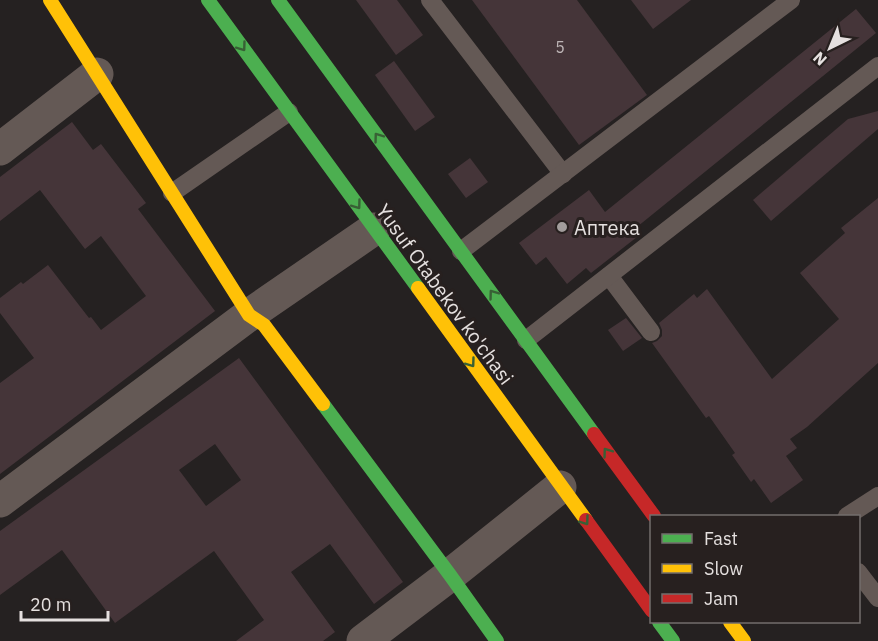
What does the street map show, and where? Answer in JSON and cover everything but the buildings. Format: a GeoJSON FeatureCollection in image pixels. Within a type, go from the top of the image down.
{"type":"FeatureCollection","features":[{"type":"Feature","properties":{"kind":"main road"},"geometry":{"type":"LineString","coordinates":[[50,0],[249,315],[264,325],[497,641]]}},
{"type":"Feature","properties":{"kind":"main road","name":"Yusuf Otabekov ko'chasi"},"geometry":{"type":"LineString","coordinates":[[208,0],[650,610]]}},
{"type":"Feature","properties":{"kind":"main road","name":"Yusuf Otabekov ko'chasi"},"geometry":{"type":"LineString","coordinates":[[278,0],[653,515]]}},
{"type":"Feature","properties":{"kind":"main road"},"geometry":{"type":"LineString","coordinates":[[660,623],[673,641]]}},
{"type":"Feature","properties":{"kind":"main road"},"geometry":{"type":"LineString","coordinates":[[731,623],[744,641]]}},
{"type":"Feature","properties":{"kind":"street"},"geometry":{"type":"LineString","coordinates":[[0,149],[97,74]]}},
{"type":"Feature","properties":{"kind":"street"},"geometry":{"type":"LineString","coordinates":[[0,501],[249,315],[374,229]]}},
{"type":"Feature","properties":{"kind":"street"},"geometry":{"type":"LineString","coordinates":[[363,641],[560,487]]}},
{"type":"Feature","properties":{"kind":"lane"},"geometry":{"type":"LineString","coordinates":[[430,0],[563,174]]}},
{"type":"Feature","properties":{"kind":"lane"},"geometry":{"type":"LineString","coordinates":[[461,252],[791,0]]}},
{"type":"Feature","properties":{"kind":"lane"},"geometry":{"type":"LineString","coordinates":[[526,340],[878,66]]}},
{"type":"Feature","properties":{"kind":"lane"},"geometry":{"type":"LineString","coordinates":[[172,193],[289,112]]}},
{"type":"Feature","properties":{"kind":"lane"},"geometry":{"type":"LineString","coordinates":[[609,276],[651,332]]}},
{"type":"Feature","properties":{"kind":"lane"},"geometry":{"type":"LineString","coordinates":[[849,515],[878,496]]}},
{"type":"Feature","properties":{"kind":"lane"},"geometry":{"type":"LineString","coordinates":[[860,575],[878,598]]}},
{"type":"Feature","properties":{"kind":"traffic: fast"},"geometry":{"type":"LineString","coordinates":[[208,0],[418,288]]}},
{"type":"Feature","properties":{"kind":"traffic: fast"},"geometry":{"type":"LineString","coordinates":[[278,0],[594,434]]}},
{"type":"Feature","properties":{"kind":"traffic: fast"},"geometry":{"type":"LineString","coordinates":[[323,404],[497,641]]}},
{"type":"Feature","properties":{"kind":"traffic: fast"},"geometry":{"type":"LineString","coordinates":[[660,623],[673,641]]}},
{"type":"Feature","properties":{"kind":"traffic: slow"},"geometry":{"type":"LineString","coordinates":[[50,0],[249,315],[264,325],[323,404]]}},
{"type":"Feature","properties":{"kind":"traffic: slow"},"geometry":{"type":"LineString","coordinates":[[418,288],[586,520]]}},
{"type":"Feature","properties":{"kind":"traffic: slow"},"geometry":{"type":"LineString","coordinates":[[731,623],[744,641]]}},
{"type":"Feature","properties":{"kind":"traffic: jam"},"geometry":{"type":"LineString","coordinates":[[594,434],[653,515]]}},
{"type":"Feature","properties":{"kind":"traffic: jam"},"geometry":{"type":"LineString","coordinates":[[586,520],[650,608]]}},
{"type":"Feature","properties":{"kind":"place","name":"Аптека"},"geometry":{"type":"Point","coordinates":[562,227]}}]}
